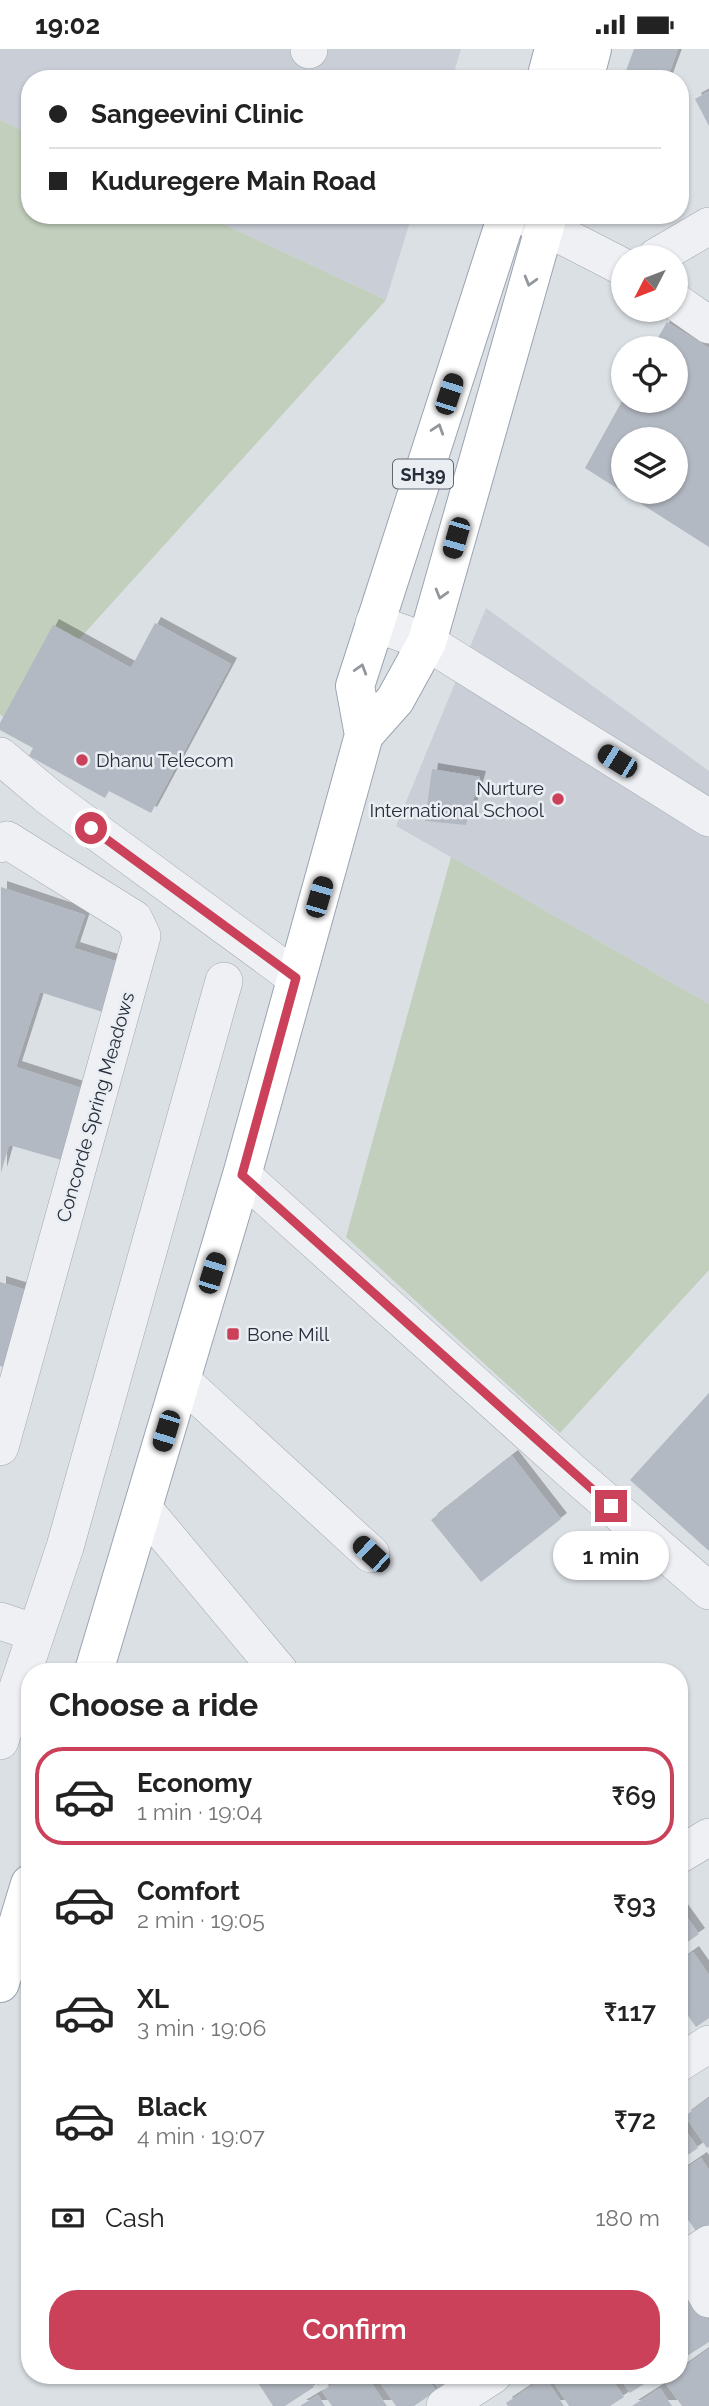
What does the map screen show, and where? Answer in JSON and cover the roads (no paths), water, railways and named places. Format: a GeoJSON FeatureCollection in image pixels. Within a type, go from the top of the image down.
{"type":"FeatureCollection","features":[{"type":"Feature","properties":{"kind":"main road"},"geometry":{"type":"LineString","coordinates":[[548,70],[554,49]]}},
{"type":"Feature","properties":{"kind":"main road"},"geometry":{"type":"LineString","coordinates":[[586,70],[592,49]]}},
{"type":"Feature","properties":{"kind":"main road","name":"SH39"},"geometry":{"type":"LineString","coordinates":[[96,1663],[242,1175],[364,735],[355,686],[504,224]]}},
{"type":"Feature","properties":{"kind":"main road"},"geometry":{"type":"LineString","coordinates":[[364,735],[395,700],[427,642],[537,224]]}},
{"type":"Feature","properties":{"kind":"main road"},"geometry":{"type":"LineString","coordinates":[[0,1983],[21,1914]]}},
{"type":"Feature","properties":{"kind":"street"},"geometry":{"type":"LineString","coordinates":[[547,224],[611,260]]}},
{"type":"Feature","properties":{"kind":"street"},"geometry":{"type":"LineString","coordinates":[[677,245],[709,226]]}},
{"type":"Feature","properties":{"kind":"street"},"geometry":{"type":"LineString","coordinates":[[688,310],[709,325]]}},
{"type":"Feature","properties":{"kind":"street"},"geometry":{"type":"LineString","coordinates":[[374,623],[427,642],[709,818]]}},
{"type":"Feature","properties":{"kind":"street"},"geometry":{"type":"LineString","coordinates":[[0,756],[49,797],[296,978]]}},
{"type":"Feature","properties":{"kind":"street","name":"Concorde Spring Meadows"},"geometry":{"type":"LineString","coordinates":[[0,844],[7,840],[134,919],[142,936],[0,1447]]}},
{"type":"Feature","properties":{"kind":"street"},"geometry":{"type":"LineString","coordinates":[[23,1663],[36,1633],[68,1534],[224,981]]}},
{"type":"Feature","properties":{"kind":"street"},"geometry":{"type":"LineString","coordinates":[[242,1175],[572,1472],[709,1591]]}},
{"type":"Feature","properties":{"kind":"street"},"geometry":{"type":"LineString","coordinates":[[181,1380],[371,1554]]}},
{"type":"Feature","properties":{"kind":"street"},"geometry":{"type":"LineString","coordinates":[[143,1507],[272,1663]]}},
{"type":"Feature","properties":{"kind":"street"},"geometry":{"type":"LineString","coordinates":[[0,1621],[36,1633]]}},
{"type":"Feature","properties":{"kind":"street"},"geometry":{"type":"LineString","coordinates":[[0,1741],[6,1701],[21,1667]]}},
{"type":"Feature","properties":{"kind":"street"},"geometry":{"type":"LineString","coordinates":[[688,1850],[709,1837]]}},
{"type":"Feature","properties":{"kind":"street"},"geometry":{"type":"LineString","coordinates":[[688,2057],[709,2044]]}},
{"type":"Feature","properties":{"kind":"street"},"geometry":{"type":"LineString","coordinates":[[688,2254],[709,2299]]}},
{"type":"Feature","properties":{"kind":"street"},"geometry":{"type":"LineString","coordinates":[[445,2406],[479,2384]]}},
{"type":"Feature","properties":{"kind":"place","name":"Dhanu Telecom"},"geometry":{"type":"Point","coordinates":[82,760]}},
{"type":"Feature","properties":{"kind":"place","name":"Nurture International School"},"geometry":{"type":"Point","coordinates":[558,799]}},
{"type":"Feature","properties":{"kind":"place","name":"Bone Mill"},"geometry":{"type":"Point","coordinates":[233,1334]}}]}
